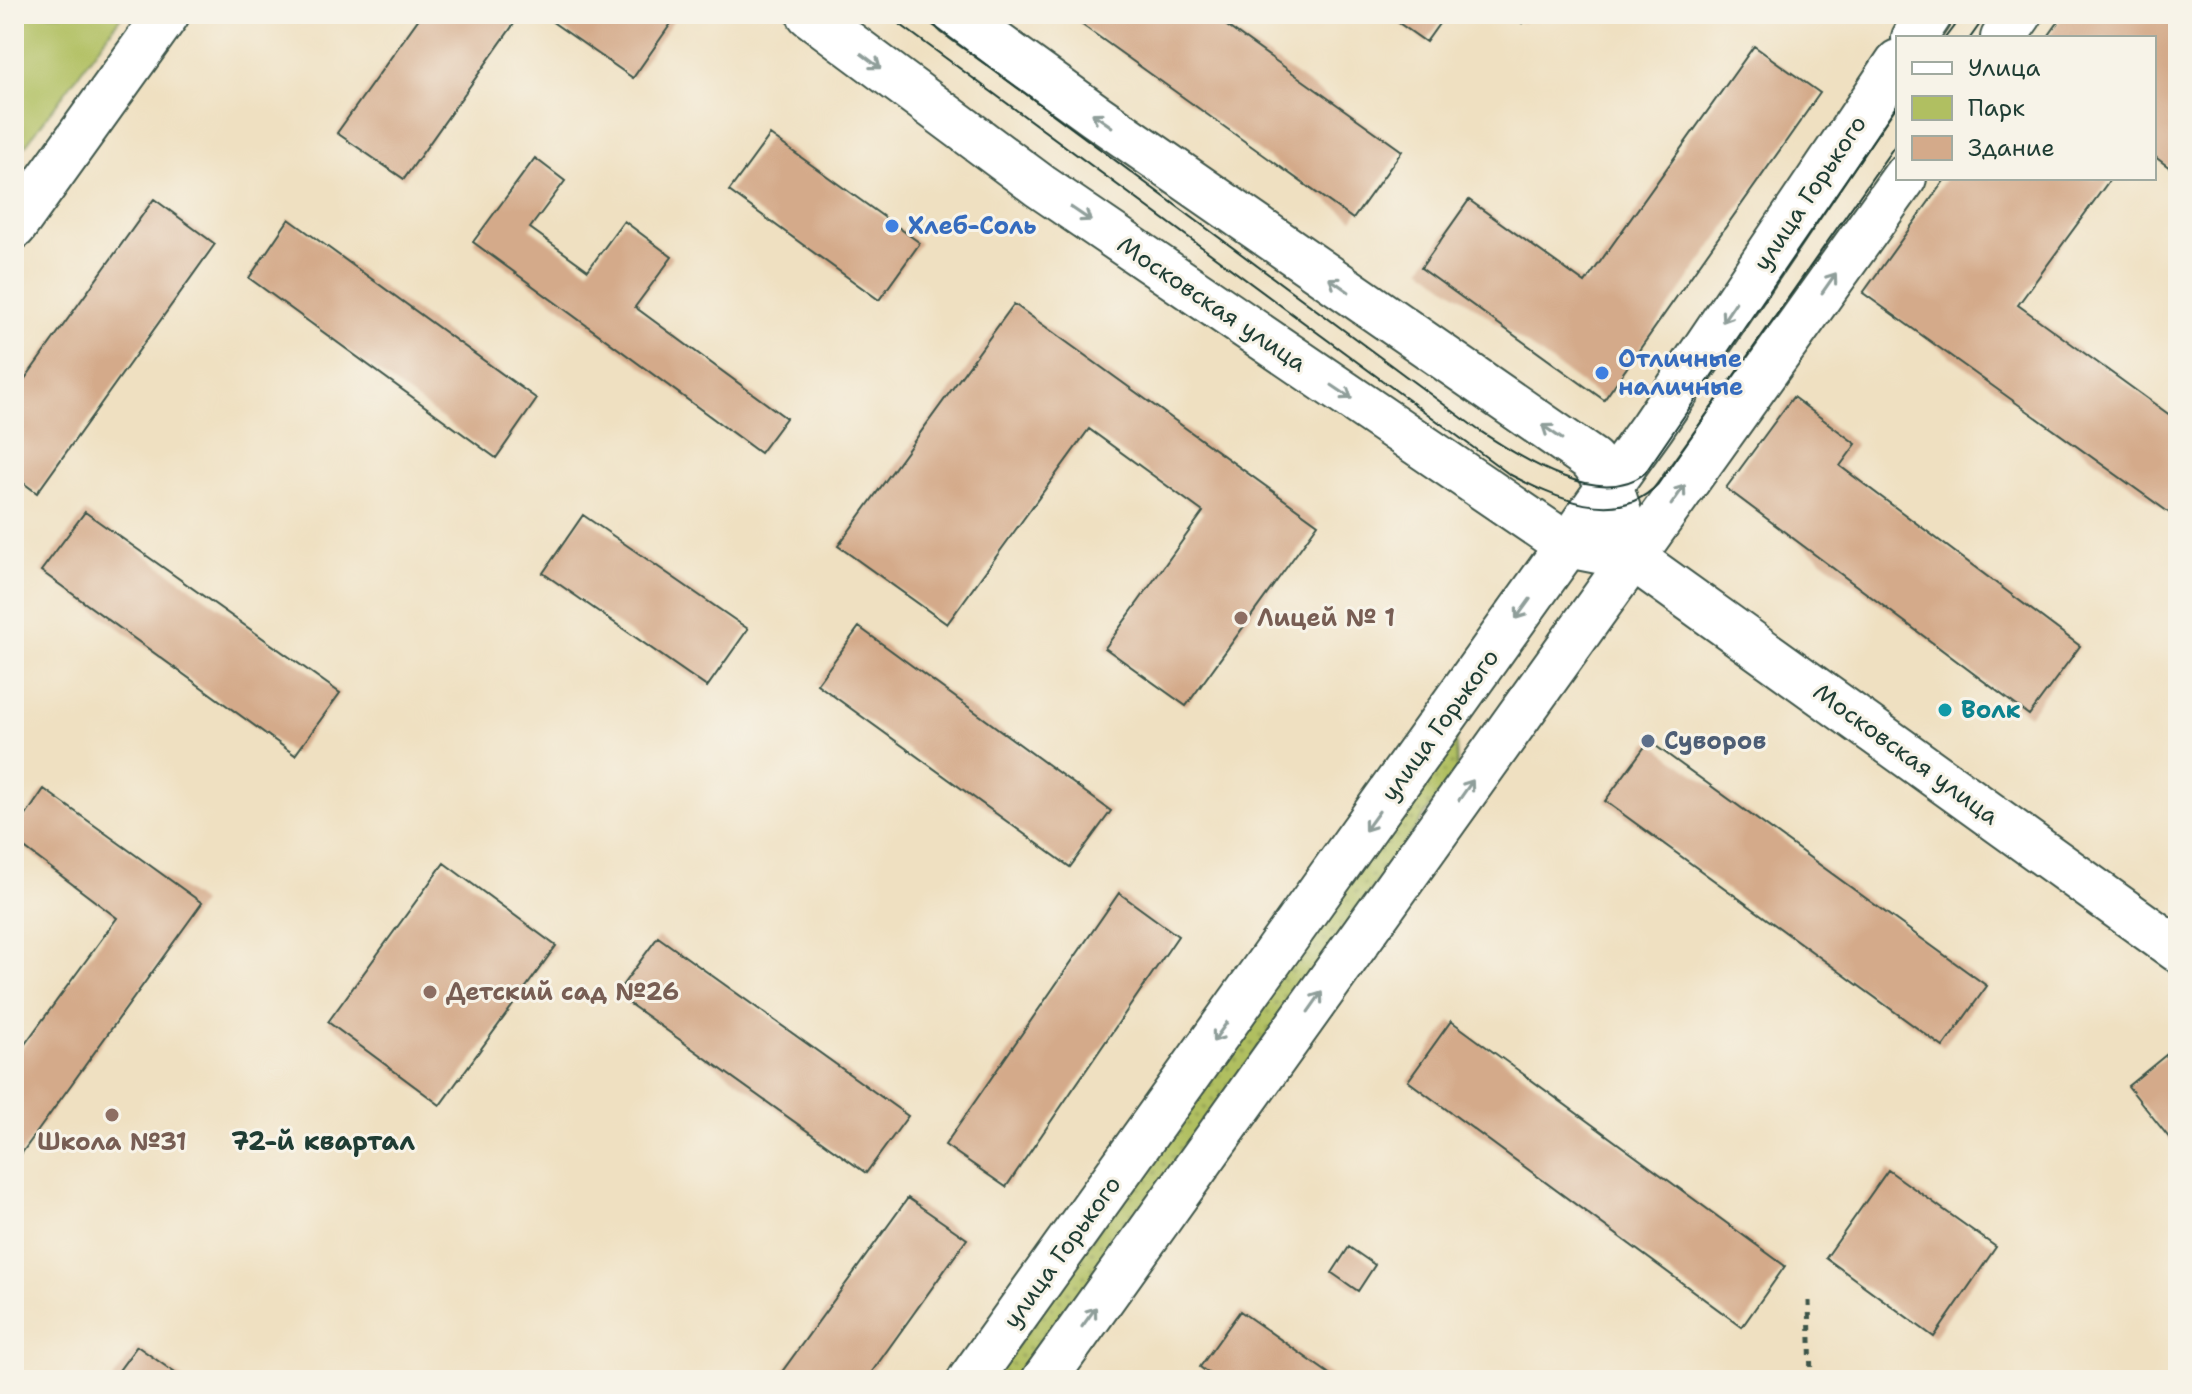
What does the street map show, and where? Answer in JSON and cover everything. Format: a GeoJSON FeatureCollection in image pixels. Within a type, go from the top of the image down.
{"type":"FeatureCollection","features":[{"type":"Feature","properties":{"kind":"main road"},"geometry":{"type":"LineString","coordinates":[[14,227],[167,14]]}},
{"type":"Feature","properties":{"kind":"main road","name":"Московская улица"},"geometry":{"type":"LineString","coordinates":[[809,14],[1040,186],[1567,545],[1633,558],[2178,950]]}},
{"type":"Feature","properties":{"kind":"main road"},"geometry":{"type":"LineString","coordinates":[[955,14],[1109,125],[1581,452],[1597,465],[1610,484],[1633,558]]}},
{"type":"Feature","properties":{"kind":"main road"},"geometry":{"type":"LineString","coordinates":[[1915,36],[1930,14]]}},
{"type":"Feature","properties":{"kind":"main road"},"geometry":{"type":"LineString","coordinates":[[2004,36],[2020,14]]}},
{"type":"Feature","properties":{"kind":"main road","name":"улица Горького"},"geometry":{"type":"LineString","coordinates":[[970,1380],[1610,484],[1896,65]]}},
{"type":"Feature","properties":{"kind":"main road"},"geometry":{"type":"LineString","coordinates":[[1044,1380],[1903,180]]}},
{"type":"Feature","properties":{"kind":"path"},"geometry":{"type":"LineString","coordinates":[[1809,1301],[1811,1380]]}},
{"type":"Feature","properties":{"kind":"green space"},"geometry":{"type":"Polygon","coordinates":[[[14,14],[123,14],[14,161],[14,14]]]}},
{"type":"Feature","properties":{"kind":"green space"},"geometry":{"type":"Polygon","coordinates":[[[1456,728],[1457,770],[1019,1380],[992,1380],[1456,728]]]}},
{"type":"Feature","properties":{"kind":"building"},"geometry":{"type":"Polygon","coordinates":[[[422,14],[521,14],[404,179],[337,133],[422,14]]]}},
{"type":"Feature","properties":{"kind":"building"},"geometry":{"type":"Polygon","coordinates":[[[541,14],[675,14],[677,15],[633,78],[541,14]]]}},
{"type":"Feature","properties":{"kind":"building"},"geometry":{"type":"Polygon","coordinates":[[[1067,14],[1210,14],[1402,151],[1353,219],[1067,14]]]}},
{"type":"Feature","properties":{"kind":"building"},"geometry":{"type":"Polygon","coordinates":[[[1386,14],[1446,14],[1426,42],[1386,14]]]}},
{"type":"Feature","properties":{"kind":"building"},"geometry":{"type":"Polygon","coordinates":[[[1510,14],[1528,14],[1522,23],[1510,14]]]}},
{"type":"Feature","properties":{"kind":"building"},"geometry":{"type":"Polygon","coordinates":[[[2064,14],[2178,14],[2178,174],[2156,158],[2156,36],[2048,36],[2064,14]]]}},
{"type":"Feature","properties":{"kind":"building"},"geometry":{"type":"Polygon","coordinates":[[[1754,46],[1820,93],[1604,400],[1421,268],[1469,200],[1585,283],[1754,46]]]}},
{"type":"Feature","properties":{"kind":"building"},"geometry":{"type":"Polygon","coordinates":[[[770,135],[920,243],[879,300],[729,191],[770,135]]]}},
{"type":"Feature","properties":{"kind":"building"},"geometry":{"type":"Polygon","coordinates":[[[535,158],[565,181],[530,228],[588,270],[624,221],[672,257],[635,307],[786,418],[760,453],[473,242],[535,158]]]}},
{"type":"Feature","properties":{"kind":"building"},"geometry":{"type":"Polygon","coordinates":[[[1945,180],[2110,180],[2018,305],[2178,421],[2178,519],[1863,293],[1945,180]]]}},
{"type":"Feature","properties":{"kind":"building"},"geometry":{"type":"Polygon","coordinates":[[[154,199],[215,244],[37,493],[14,476],[14,394],[154,199]]]}},
{"type":"Feature","properties":{"kind":"building"},"geometry":{"type":"Polygon","coordinates":[[[289,219],[537,399],[496,458],[249,278],[289,219]]]}},
{"type":"Feature","properties":{"kind":"building"},"geometry":{"type":"Polygon","coordinates":[[[1014,304],[1318,524],[1186,706],[1105,648],[1203,512],[1089,429],[947,624],[838,546],[1014,304]]]}},
{"type":"Feature","properties":{"kind":"building"},"geometry":{"type":"Polygon","coordinates":[[[1793,397],[1856,444],[1840,466],[2080,646],[2029,715],[1726,488],[1793,397]]]}},
{"type":"Feature","properties":{"kind":"building"},"geometry":{"type":"Polygon","coordinates":[[[85,512],[340,693],[295,755],[41,571],[85,512]]]}},
{"type":"Feature","properties":{"kind":"building"},"geometry":{"type":"Polygon","coordinates":[[[583,515],[748,629],[707,687],[543,573],[583,515]]]}},
{"type":"Feature","properties":{"kind":"building"},"geometry":{"type":"Polygon","coordinates":[[[859,627],[1111,811],[1070,867],[817,684],[859,627]]]}},
{"type":"Feature","properties":{"kind":"building"},"geometry":{"type":"Polygon","coordinates":[[[1649,741],[1987,986],[1943,1047],[1605,801],[1649,741]]]}},
{"type":"Feature","properties":{"kind":"building"},"geometry":{"type":"Polygon","coordinates":[[[44,789],[202,903],[14,1164],[14,1059],[117,918],[14,840],[14,833],[44,789]]]}},
{"type":"Feature","properties":{"kind":"building"},"geometry":{"type":"Polygon","coordinates":[[[444,863],[556,946],[440,1105],[328,1022],[444,863]]]}},
{"type":"Feature","properties":{"kind":"building"},"geometry":{"type":"Polygon","coordinates":[[[1119,893],[1178,936],[1006,1187],[945,1145],[1119,893]]]}},
{"type":"Feature","properties":{"kind":"building"},"geometry":{"type":"Polygon","coordinates":[[[658,937],[908,1116],[866,1173],[616,994],[658,937]]]}},
{"type":"Feature","properties":{"kind":"building"},"geometry":{"type":"Polygon","coordinates":[[[1451,1021],[1785,1266],[1742,1327],[1408,1081],[1451,1021]]]}},
{"type":"Feature","properties":{"kind":"building"},"geometry":{"type":"Polygon","coordinates":[[[2178,1045],[2178,1149],[2128,1086],[2178,1045]]]}},
{"type":"Feature","properties":{"kind":"building"},"geometry":{"type":"Polygon","coordinates":[[[1888,1170],[1996,1247],[1934,1337],[1826,1258],[1888,1170]]]}},
{"type":"Feature","properties":{"kind":"building"},"geometry":{"type":"Polygon","coordinates":[[[908,1198],[967,1239],[866,1380],[776,1380],[908,1198]]]}},
{"type":"Feature","properties":{"kind":"building"},"geometry":{"type":"Polygon","coordinates":[[[1349,1247],[1375,1265],[1358,1291],[1332,1273],[1349,1247]]]}},
{"type":"Feature","properties":{"kind":"building"},"geometry":{"type":"Polygon","coordinates":[[[1240,1311],[1338,1380],[1218,1380],[1200,1367],[1240,1311]]]}},
{"type":"Feature","properties":{"kind":"building"},"geometry":{"type":"Polygon","coordinates":[[[137,1346],[185,1380],[112,1380],[137,1346]]]}},
{"type":"Feature","properties":{"kind":"tram line"},"geometry":{"type":"LineString","coordinates":[[886,14],[1509,474],[1565,499],[1585,504],[1624,504],[1642,497],[1658,484],[1896,144]]}},
{"type":"Feature","properties":{"kind":"tram line"},"geometry":{"type":"LineString","coordinates":[[918,14],[1477,429],[1558,475],[1605,485],[1626,483],[1645,473],[1896,107]]}},
{"type":"Feature","properties":{"kind":"tram line"},"geometry":{"type":"LineString","coordinates":[[1946,36],[1963,14]]}},
{"type":"Feature","properties":{"kind":"tram line"},"geometry":{"type":"LineString","coordinates":[[1971,36],[1987,14]]}},
{"type":"Feature","properties":{"kind":"place","name":"Хлеб-Соль"},"geometry":{"type":"Point","coordinates":[892,226]}},
{"type":"Feature","properties":{"kind":"place","name":"Отличные наличные"},"geometry":{"type":"Point","coordinates":[1602,373]}},
{"type":"Feature","properties":{"kind":"place","name":"Лицей № 1"},"geometry":{"type":"Point","coordinates":[1241,618]}},
{"type":"Feature","properties":{"kind":"place","name":"Волк"},"geometry":{"type":"Point","coordinates":[1945,710]}},
{"type":"Feature","properties":{"kind":"place","name":"Суворов"},"geometry":{"type":"Point","coordinates":[1648,741]}},
{"type":"Feature","properties":{"kind":"place","name":"Детский сад №26"},"geometry":{"type":"Point","coordinates":[430,992]}},
{"type":"Feature","properties":{"kind":"place","name":"Школа №31"},"geometry":{"type":"Point","coordinates":[112,1115]}},
{"type":"Feature","properties":{"kind":"district","name":"72-й квартал"},"geometry":{"type":"Point","coordinates":[323,1141]}}]}
